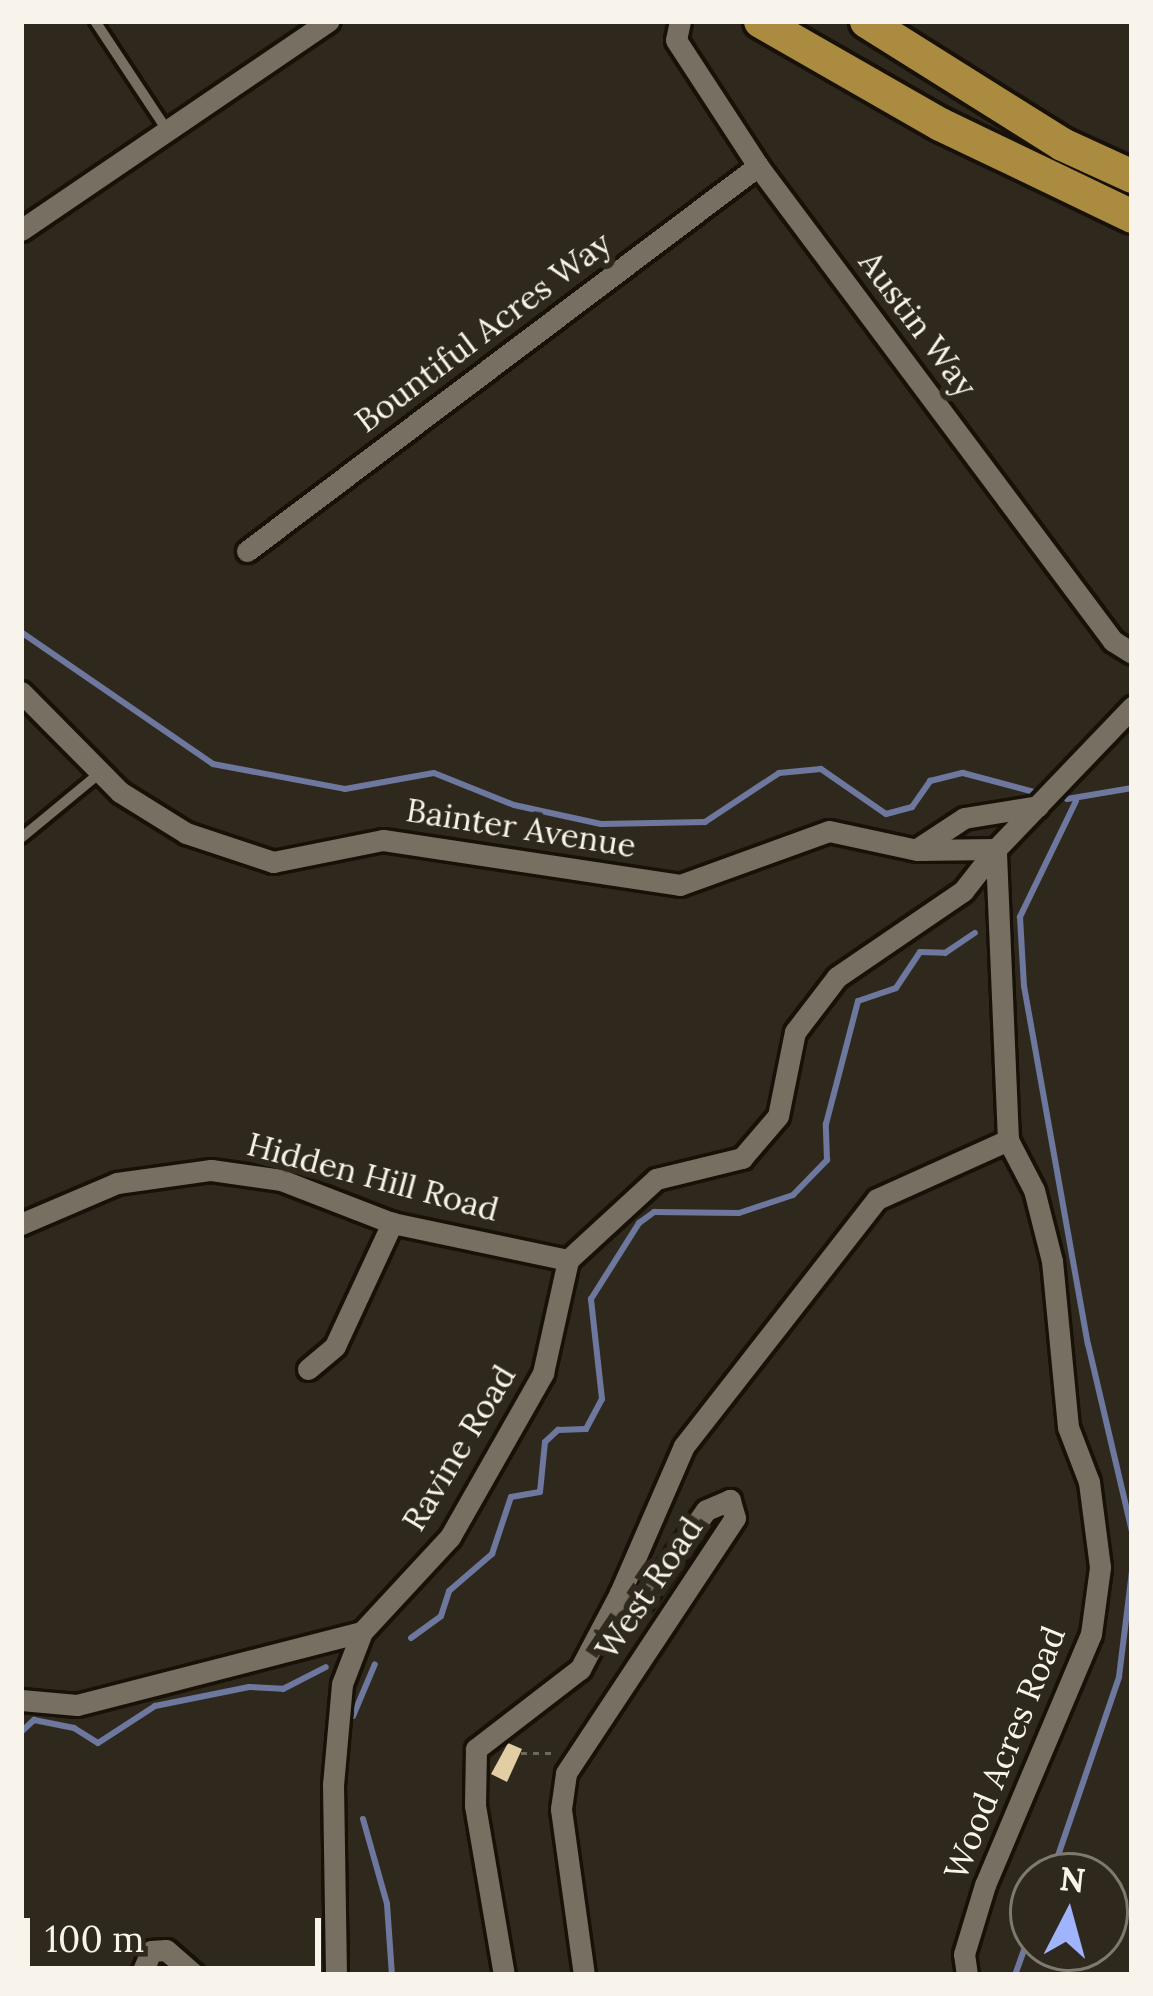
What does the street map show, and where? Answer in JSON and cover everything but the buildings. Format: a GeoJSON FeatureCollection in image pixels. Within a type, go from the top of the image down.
{"type":"FeatureCollection","features":[{"type":"Feature","properties":{"kind":"main road"},"geometry":{"type":"LineString","coordinates":[[760,21],[940,124],[1132,217]]}},
{"type":"Feature","properties":{"kind":"main road"},"geometry":{"type":"LineString","coordinates":[[866,21],[1062,144],[1132,176]]}},
{"type":"Feature","properties":{"kind":"street"},"geometry":{"type":"LineString","coordinates":[[21,230],[329,21]]}},
{"type":"Feature","properties":{"kind":"street","name":"Austin Way"},"geometry":{"type":"LineString","coordinates":[[680,21],[676,40],[758,166],[1113,641],[1132,653]]}},
{"type":"Feature","properties":{"kind":"street","name":"Bountiful Acres Way"},"geometry":{"type":"LineString","coordinates":[[247,551],[758,166]]}},
{"type":"Feature","properties":{"kind":"street","name":"Bainter Avenue"},"geometry":{"type":"LineString","coordinates":[[21,692],[101,772],[186,833],[273,862],[383,840],[680,885],[829,831],[917,850],[996,849]]}},
{"type":"Feature","properties":{"kind":"street"},"geometry":{"type":"LineString","coordinates":[[568,1260],[656,1179],[742,1158],[778,1116],[795,1032],[837,977],[963,891],[996,849],[1132,706]]}},
{"type":"Feature","properties":{"kind":"street"},"geometry":{"type":"LineString","coordinates":[[917,850],[964,818],[1038,806]]}},
{"type":"Feature","properties":{"kind":"street","name":"Wood Acres Road"},"geometry":{"type":"LineString","coordinates":[[967,1975],[964,1954],[985,1885],[1099,1599],[1089,1482],[1068,1427],[1052,1261],[1034,1190],[1008,1140],[996,849]]}},
{"type":"Feature","properties":{"kind":"street","name":"West Road"},"geometry":{"type":"LineString","coordinates":[[584,1975],[562,1809],[571,1763],[735,1518],[730,1500],[706,1510],[642,1602],[620,1593],[684,1446],[877,1199],[1008,1140]]}},
{"type":"Feature","properties":{"kind":"street","name":"Hidden Hill Road"},"geometry":{"type":"LineString","coordinates":[[23,1223],[117,1183],[212,1170],[281,1180],[392,1223],[568,1260]]}},
{"type":"Feature","properties":{"kind":"street"},"geometry":{"type":"LineString","coordinates":[[308,1369],[335,1346],[392,1223]]}},
{"type":"Feature","properties":{"kind":"street","name":"Ravine Road"},"geometry":{"type":"LineString","coordinates":[[362,1632],[450,1537],[543,1373],[568,1260]]}},
{"type":"Feature","properties":{"kind":"street"},"geometry":{"type":"LineString","coordinates":[[504,1975],[475,1805],[476,1749],[580,1669],[620,1593]]}},
{"type":"Feature","properties":{"kind":"street"},"geometry":{"type":"LineString","coordinates":[[21,1700],[77,1705],[232,1672],[362,1632]]}},
{"type":"Feature","properties":{"kind":"street"},"geometry":{"type":"LineString","coordinates":[[336,1975],[333,1785],[342,1684],[362,1632]]}},
{"type":"Feature","properties":{"kind":"street"},"geometry":{"type":"LineString","coordinates":[[141,1975],[151,1951],[166,1950],[195,1975]]}},
{"type":"Feature","properties":{"kind":"lane"},"geometry":{"type":"LineString","coordinates":[[95,21],[167,130]]}},
{"type":"Feature","properties":{"kind":"lane"},"geometry":{"type":"LineString","coordinates":[[21,838],[101,772]]}},
{"type":"Feature","properties":{"kind":"path"},"geometry":{"type":"LineString","coordinates":[[520,1753],[550,1747],[571,1763]]}},
{"type":"Feature","properties":{"kind":"waterway"},"geometry":{"type":"LineString","coordinates":[[21,632],[213,764],[345,789],[434,773],[514,805],[601,824],[705,822],[779,773],[821,769],[886,814],[912,807],[930,781],[963,773],[1038,793]]}},
{"type":"Feature","properties":{"kind":"waterway"},"geometry":{"type":"LineString","coordinates":[[1067,799],[1132,788]]}},
{"type":"Feature","properties":{"kind":"waterway"},"geometry":{"type":"LineString","coordinates":[[1076,801],[1020,917],[1024,986],[1088,1344],[1132,1532]]}},
{"type":"Feature","properties":{"kind":"waterway"},"geometry":{"type":"LineString","coordinates":[[411,1638],[441,1616],[449,1591],[492,1554],[511,1497],[540,1492],[545,1442],[558,1430],[586,1429],[602,1399],[591,1299],[639,1223],[654,1212],[739,1213],[793,1195],[827,1160],[826,1124],[858,1001],[896,988],[920,952],[945,953],[975,933]]}},
{"type":"Feature","properties":{"kind":"waterway"},"geometry":{"type":"LineString","coordinates":[[1059,1852],[1119,1677],[1132,1571]]}},
{"type":"Feature","properties":{"kind":"waterway"},"geometry":{"type":"LineString","coordinates":[[353,1716],[375,1664]]}},
{"type":"Feature","properties":{"kind":"waterway"},"geometry":{"type":"LineString","coordinates":[[21,1732],[34,1720],[74,1728],[98,1743],[155,1706],[249,1687],[283,1689],[326,1667]]}},
{"type":"Feature","properties":{"kind":"waterway"},"geometry":{"type":"LineString","coordinates":[[363,1819],[387,1904],[392,1975]]}}]}
